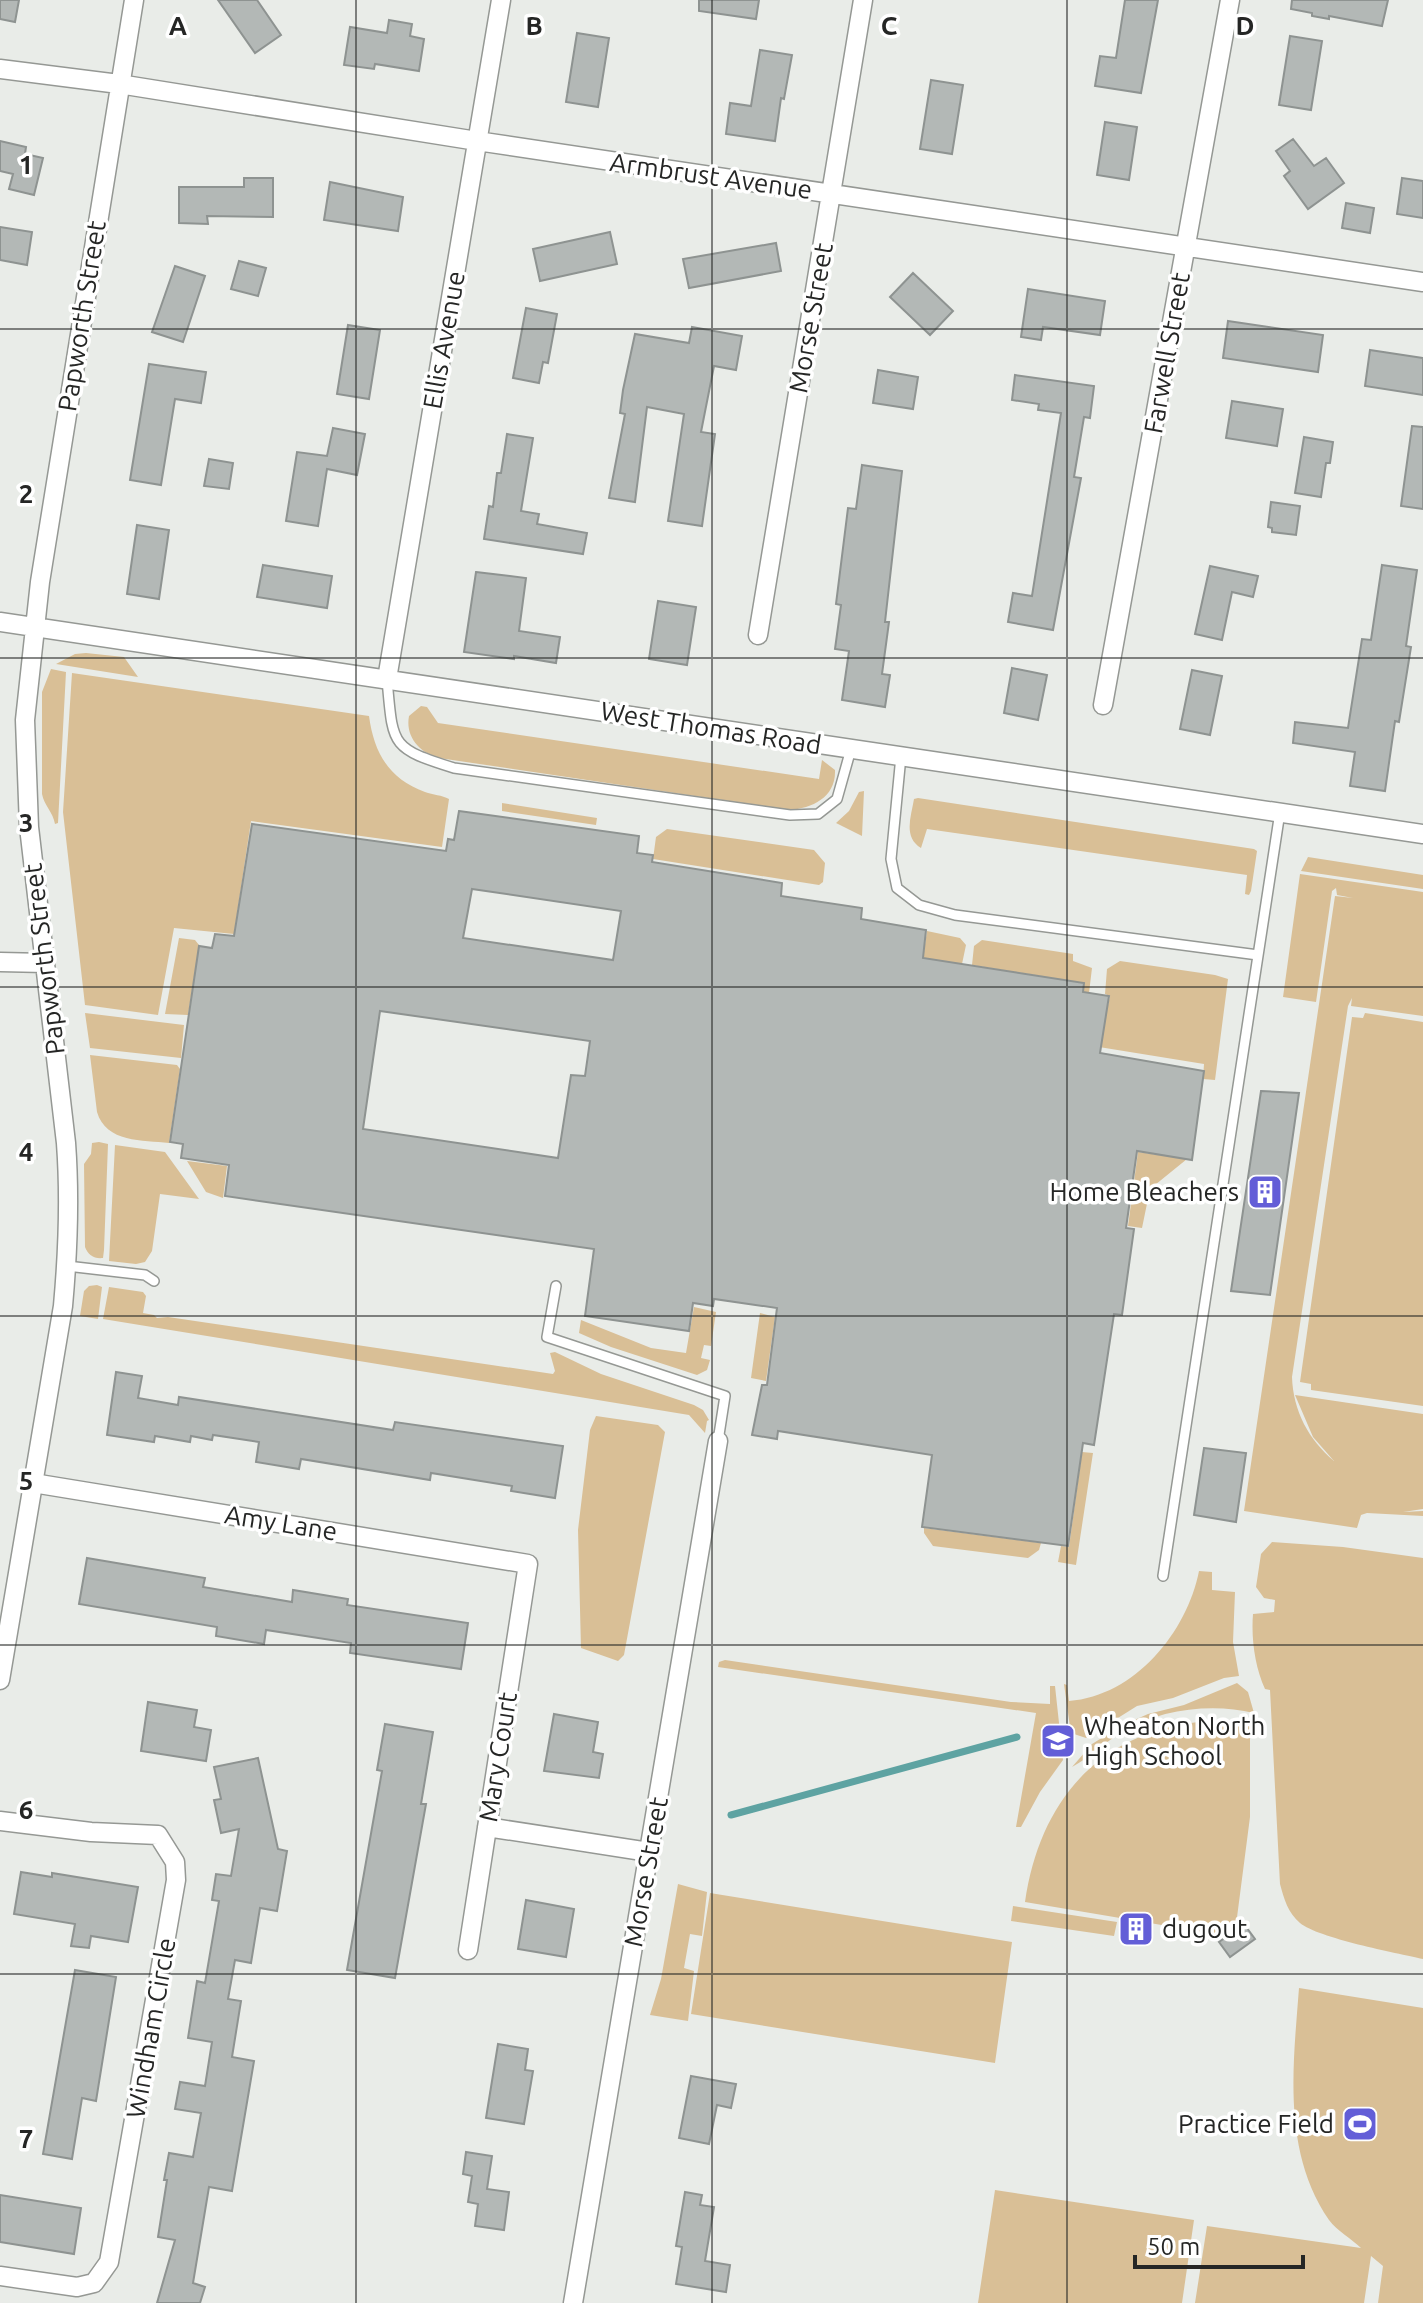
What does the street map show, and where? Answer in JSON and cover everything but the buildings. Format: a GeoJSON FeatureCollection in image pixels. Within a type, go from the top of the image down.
{"type":"FeatureCollection","features":[{"type":"Feature","properties":{"kind":"street","name":"Papworth Street"},"geometry":{"type":"LineString","coordinates":[[0,1680],[67,1266],[67,1155],[26,778],[25,720],[35,627],[134,0]]}},
{"type":"Feature","properties":{"kind":"street","name":"Ellis Avenue"},"geometry":{"type":"LineString","coordinates":[[387,679],[501,0]]}},
{"type":"Feature","properties":{"kind":"street","name":"Morse Street"},"geometry":{"type":"LineString","coordinates":[[758,635],[863,0]]}},
{"type":"Feature","properties":{"kind":"street","name":"Farwell Street"},"geometry":{"type":"LineString","coordinates":[[1103,705],[1230,0]]}},
{"type":"Feature","properties":{"kind":"street","name":"Armbrust Avenue"},"geometry":{"type":"LineString","coordinates":[[0,69],[119,84],[477,141],[1423,282]]}},
{"type":"Feature","properties":{"kind":"street","name":"West Thomas Road"},"geometry":{"type":"LineString","coordinates":[[0,622],[1423,834]]}},
{"type":"Feature","properties":{"kind":"street"},"geometry":{"type":"LineString","coordinates":[[0,962],[45,963]]}},
{"type":"Feature","properties":{"kind":"street","name":"Morse Street"},"geometry":{"type":"LineString","coordinates":[[573,2303],[718,1441]]}},
{"type":"Feature","properties":{"kind":"street","name":"Amy Lane"},"geometry":{"type":"LineString","coordinates":[[33,1483],[528,1564]]}},
{"type":"Feature","properties":{"kind":"street","name":"Mary Court"},"geometry":{"type":"LineString","coordinates":[[468,1950],[528,1564]]}},
{"type":"Feature","properties":{"kind":"street","name":"Windham Circle"},"geometry":{"type":"LineString","coordinates":[[0,1821],[91,1832],[158,1835],[175,1862],[176,1880],[109,2262],[94,2283],[77,2287],[0,2276]]}},
{"type":"Feature","properties":{"kind":"street"},"geometry":{"type":"LineString","coordinates":[[487,1827],[649,1852]]}},
{"type":"Feature","properties":{"kind":"lane"},"geometry":{"type":"LineString","coordinates":[[387,679],[391,724],[401,746],[417,756],[454,768],[790,815],[818,814],[837,799],[851,749]]}},
{"type":"Feature","properties":{"kind":"lane"},"geometry":{"type":"LineString","coordinates":[[901,756],[891,859],[897,888],[919,905],[955,915],[1258,955]]}},
{"type":"Feature","properties":{"kind":"lane"},"geometry":{"type":"LineString","coordinates":[[1163,1576],[1280,812]]}},
{"type":"Feature","properties":{"kind":"lane"},"geometry":{"type":"LineString","coordinates":[[67,1266],[145,1275],[154,1281]]}},
{"type":"Feature","properties":{"kind":"lane"},"geometry":{"type":"LineString","coordinates":[[556,1286],[547,1337],[725,1396],[718,1441]]}},
{"type":"Feature","properties":{"kind":"shaded area"},"geometry":{"type":"Polygon","coordinates":[[[75,654],[124,657],[138,677],[56,664],[75,654]]]}},
{"type":"Feature","properties":{"kind":"shaded area"},"geometry":{"type":"Polygon","coordinates":[[[51,669],[66,672],[58,823],[55,824],[42,794],[42,692],[51,669]]]}},
{"type":"Feature","properties":{"kind":"shaded area"},"geometry":{"type":"Polygon","coordinates":[[[72,673],[369,716],[379,753],[393,772],[412,787],[449,799],[442,847],[251,821],[234,934],[174,928],[158,1015],[85,1005],[63,812],[72,673]]]}},
{"type":"Feature","properties":{"kind":"shaded area"},"geometry":{"type":"Polygon","coordinates":[[[421,706],[427,707],[438,723],[819,779],[822,760],[835,770],[834,779],[827,794],[814,804],[789,810],[439,758],[420,748],[409,731],[409,716],[421,706]]]}},
{"type":"Feature","properties":{"kind":"shaded area"},"geometry":{"type":"Polygon","coordinates":[[[864,791],[862,836],[836,823],[849,811],[859,792],[864,791]]]}},
{"type":"Feature","properties":{"kind":"shaded area"},"geometry":{"type":"Polygon","coordinates":[[[914,799],[1254,849],[1257,851],[1251,891],[1249,895],[1245,894],[1247,875],[927,829],[921,848],[910,832],[914,799]]]}},
{"type":"Feature","properties":{"kind":"shaded area"},"geometry":{"type":"Polygon","coordinates":[[[502,803],[597,818],[596,825],[502,811],[502,803]]]}},
{"type":"Feature","properties":{"kind":"shaded area"},"geometry":{"type":"Polygon","coordinates":[[[667,829],[814,850],[825,863],[823,882],[819,885],[653,859],[656,837],[667,829]]]}},
{"type":"Feature","properties":{"kind":"shaded area"},"geometry":{"type":"Polygon","coordinates":[[[1308,857],[1423,875],[1423,889],[1301,871],[1308,857]]]}},
{"type":"Feature","properties":{"kind":"shaded area"},"geometry":{"type":"Polygon","coordinates":[[[1300,874],[1423,892],[1423,1016],[1351,1006],[1352,998],[1348,1006],[1292,1377],[1295,1402],[1304,1424],[1317,1444],[1334,1461],[1313,1437],[1295,1395],[1423,1414],[1423,1509],[1403,1512],[1423,1511],[1423,1516],[1367,1513],[1361,1515],[1357,1528],[1244,1511],[1335,896],[1353,898],[1337,895],[1336,888],[1332,891],[1316,1002],[1283,997],[1300,874]]]}},
{"type":"Feature","properties":{"kind":"shaded area"},"geometry":{"type":"Polygon","coordinates":[[[927,931],[960,938],[966,945],[962,964],[923,958],[927,931]]]}},
{"type":"Feature","properties":{"kind":"shaded area"},"geometry":{"type":"Polygon","coordinates":[[[179,938],[195,940],[199,945],[188,1015],[165,1014],[179,938]]]}},
{"type":"Feature","properties":{"kind":"shaded area"},"geometry":{"type":"Polygon","coordinates":[[[982,940],[1073,954],[1073,961],[1092,968],[1089,993],[1083,992],[1084,983],[972,965],[974,946],[982,940]]]}},
{"type":"Feature","properties":{"kind":"shaded area"},"geometry":{"type":"Polygon","coordinates":[[[1120,961],[1228,979],[1215,1080],[1203,1079],[1204,1064],[1099,1047],[1110,996],[1105,994],[1107,969],[1120,961]]]}},
{"type":"Feature","properties":{"kind":"shaded area"},"geometry":{"type":"Polygon","coordinates":[[[85,1013],[184,1025],[181,1058],[90,1048],[85,1013]]]}},
{"type":"Feature","properties":{"kind":"shaded area"},"geometry":{"type":"Polygon","coordinates":[[[1365,1013],[1423,1022],[1423,1406],[1311,1390],[1311,1384],[1300,1382],[1352,1017],[1363,1018],[1365,1013]]]}},
{"type":"Feature","properties":{"kind":"shaded area"},"geometry":{"type":"Polygon","coordinates":[[[90,1055],[177,1065],[180,1069],[169,1143],[127,1138],[108,1130],[97,1112],[90,1055]]]}},
{"type":"Feature","properties":{"kind":"shaded area"},"geometry":{"type":"Polygon","coordinates":[[[92,1143],[108,1144],[103,1258],[92,1256],[85,1247],[84,1164],[91,1154],[92,1143]]]}},
{"type":"Feature","properties":{"kind":"shaded area"},"geometry":{"type":"Polygon","coordinates":[[[115,1145],[165,1152],[199,1199],[160,1194],[152,1251],[145,1262],[136,1264],[109,1261],[115,1145]]]}},
{"type":"Feature","properties":{"kind":"shaded area"},"geometry":{"type":"Polygon","coordinates":[[[1138,1152],[1187,1159],[1150,1189],[1142,1228],[1128,1226],[1138,1152]]]}},
{"type":"Feature","properties":{"kind":"shaded area"},"geometry":{"type":"Polygon","coordinates":[[[187,1161],[227,1166],[223,1198],[206,1192],[187,1161]]]}},
{"type":"Feature","properties":{"kind":"shaded area"},"geometry":{"type":"Polygon","coordinates":[[[89,1286],[102,1287],[98,1319],[80,1316],[84,1291],[89,1286]]]}},
{"type":"Feature","properties":{"kind":"shaded area"},"geometry":{"type":"Polygon","coordinates":[[[109,1287],[143,1292],[146,1296],[143,1313],[157,1318],[168,1317],[553,1374],[555,1371],[550,1353],[555,1352],[601,1374],[694,1405],[703,1410],[709,1420],[705,1433],[689,1415],[103,1319],[109,1287]]]}},
{"type":"Feature","properties":{"kind":"shaded area"},"geometry":{"type":"Polygon","coordinates":[[[694,1307],[716,1312],[711,1346],[704,1345],[701,1358],[710,1360],[707,1370],[697,1375],[611,1347],[579,1333],[581,1320],[651,1348],[686,1353],[694,1307]]]}},
{"type":"Feature","properties":{"kind":"shaded area"},"geometry":{"type":"Polygon","coordinates":[[[760,1313],[775,1317],[766,1381],[751,1378],[760,1313]]]}},
{"type":"Feature","properties":{"kind":"shaded area"},"geometry":{"type":"Polygon","coordinates":[[[596,1416],[658,1425],[665,1432],[624,1655],[618,1661],[581,1648],[578,1530],[590,1430],[596,1416]]]}},
{"type":"Feature","properties":{"kind":"shaded area"},"geometry":{"type":"Polygon","coordinates":[[[1082,1452],[1093,1453],[1076,1565],[1058,1562],[1061,1546],[1069,1547],[1082,1452]]]}},
{"type":"Feature","properties":{"kind":"shaded area"},"geometry":{"type":"Polygon","coordinates":[[[924,1528],[1041,1543],[1039,1550],[1028,1558],[933,1546],[924,1528]]]}},
{"type":"Feature","properties":{"kind":"shaded area"},"geometry":{"type":"Polygon","coordinates":[[[1272,1542],[1343,1547],[1423,1558],[1423,1959],[1309,1929],[1296,1919],[1285,1900],[1280,1884],[1270,1690],[1265,1689],[1259,1672],[1253,1633],[1253,1614],[1274,1612],[1275,1600],[1264,1598],[1256,1587],[1261,1554],[1272,1542]]]}},
{"type":"Feature","properties":{"kind":"shaded area"},"geometry":{"type":"Polygon","coordinates":[[[1199,1571],[1212,1572],[1212,1590],[1235,1592],[1233,1642],[1239,1676],[1224,1678],[1173,1698],[1137,1706],[1086,1738],[1074,1734],[1070,1727],[1064,1684],[1067,1685],[1069,1701],[1093,1696],[1136,1674],[1170,1638],[1193,1594],[1199,1571]]]}},
{"type":"Feature","properties":{"kind":"shaded area"},"geometry":{"type":"Polygon","coordinates":[[[725,1660],[1011,1702],[1050,1704],[1050,1686],[1055,1686],[1063,1760],[1040,1792],[1021,1827],[1016,1827],[1036,1713],[718,1667],[719,1662],[725,1660]]]}},
{"type":"Feature","properties":{"kind":"shaded area"},"geometry":{"type":"Polygon","coordinates":[[[1237,1683],[1248,1692],[1254,1713],[1204,1709],[1169,1713],[1122,1732],[1072,1767],[1092,1744],[1121,1726],[1237,1683]]]}},
{"type":"Feature","properties":{"kind":"shaded area"},"geometry":{"type":"Polygon","coordinates":[[[1209,1721],[1250,1725],[1250,1817],[1236,1925],[1221,1935],[1025,1902],[1045,1831],[1061,1802],[1082,1776],[1107,1755],[1137,1738],[1171,1727],[1209,1721]]]}},
{"type":"Feature","properties":{"kind":"shaded area"},"geometry":{"type":"Polygon","coordinates":[[[678,1884],[707,1892],[702,1936],[690,1934],[684,1968],[694,1971],[688,2021],[650,2015],[661,1979],[678,1884]]]}},
{"type":"Feature","properties":{"kind":"shaded area"},"geometry":{"type":"Polygon","coordinates":[[[710,1893],[1012,1942],[995,2063],[691,2014],[710,1893]]]}},
{"type":"Feature","properties":{"kind":"shaded area"},"geometry":{"type":"Polygon","coordinates":[[[1013,1906],[1117,1922],[1114,1936],[1011,1921],[1013,1906]]]}},
{"type":"Feature","properties":{"kind":"shaded area","name":"Practice Field"},"geometry":{"type":"Polygon","coordinates":[[[1299,1988],[1423,2008],[1423,2303],[1378,2303],[1383,2266],[1371,2256],[1364,2303],[1195,2303],[1207,2226],[1361,2248],[1329,2220],[1314,2193],[1297,2137],[1293,2078],[1299,1988]]]}},
{"type":"Feature","properties":{"kind":"shaded area"},"geometry":{"type":"Polygon","coordinates":[[[995,2190],[1194,2220],[1182,2303],[978,2303],[995,2190]]]}},
{"type":"Feature","properties":{"kind":"waterway"},"geometry":{"type":"LineString","coordinates":[[731,1815],[1017,1737]]}},
{"type":"Feature","properties":{"kind":"place","name":"Home Bleachers"},"geometry":{"type":"Point","coordinates":[1265,1192]}},
{"type":"Feature","properties":{"kind":"place","name":"Wheaton North High School"},"geometry":{"type":"Point","coordinates":[1058,1741]}},
{"type":"Feature","properties":{"kind":"place","name":"dugout"},"geometry":{"type":"Point","coordinates":[1136,1929]}},
{"type":"Feature","properties":{"kind":"place","name":"Practice Field"},"geometry":{"type":"Point","coordinates":[1360,2124]}}]}
